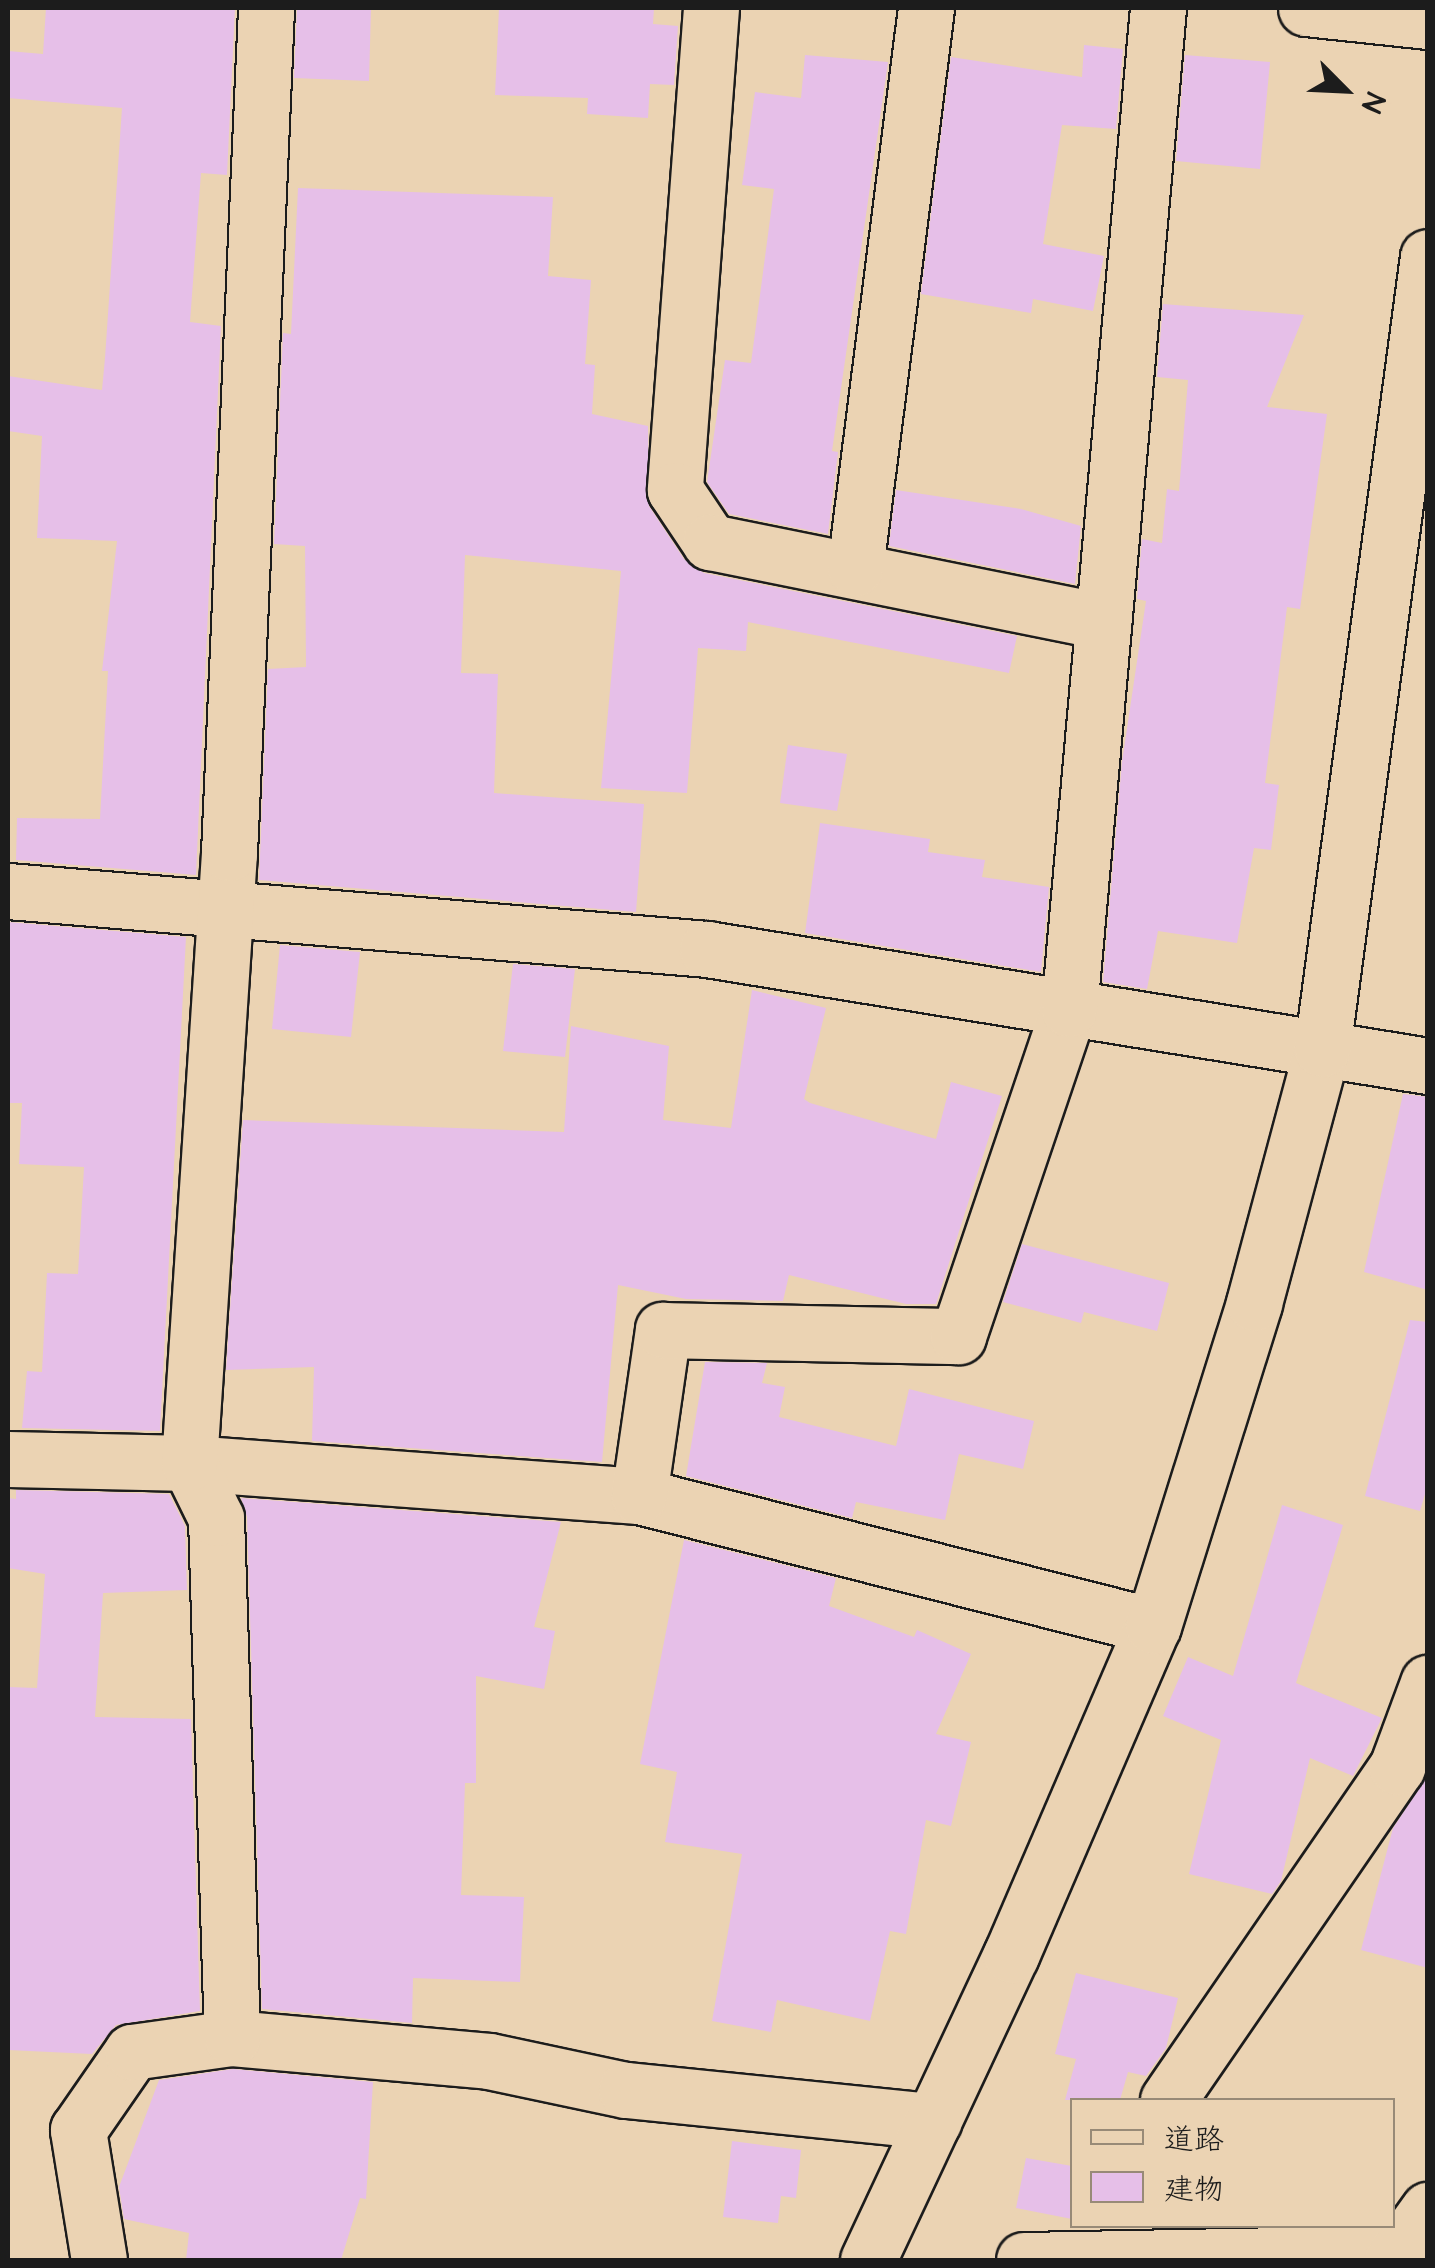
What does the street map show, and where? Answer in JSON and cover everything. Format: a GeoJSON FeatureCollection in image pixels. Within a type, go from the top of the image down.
{"type":"FeatureCollection","features":[{"type":"Feature","properties":{"kind":"street"},"geometry":{"type":"LineString","coordinates":[[232,2038],[216,1518],[189,1462],[226,908],[266,8]]}},
{"type":"Feature","properties":{"kind":"street"},"geometry":{"type":"LineString","coordinates":[[711,8],[675,490],[710,542],[855,568],[1104,622]]}},
{"type":"Feature","properties":{"kind":"street"},"geometry":{"type":"LineString","coordinates":[[855,568],[926,8]]}},
{"type":"Feature","properties":{"kind":"street"},"geometry":{"type":"LineString","coordinates":[[639,1496],[662,1330],[958,1336],[1069,1009],[1158,8]]}},
{"type":"Feature","properties":{"kind":"street"},"geometry":{"type":"LineString","coordinates":[[1306,8],[1428,21]]}},
{"type":"Feature","properties":{"kind":"street"},"geometry":{"type":"LineString","coordinates":[[868,2260],[1153,1626],[1254,1304],[1322,1049],[1428,258]]}},
{"type":"Feature","properties":{"kind":"street"},"geometry":{"type":"LineString","coordinates":[[8,892],[707,949],[1428,1066]]}},
{"type":"Feature","properties":{"kind":"street"},"geometry":{"type":"LineString","coordinates":[[8,1459],[189,1462],[639,1496],[1153,1626]]}},
{"type":"Feature","properties":{"kind":"street"},"geometry":{"type":"LineString","coordinates":[[1169,2098],[1397,1767],[1428,1682]]}},
{"type":"Feature","properties":{"kind":"street"},"geometry":{"type":"LineString","coordinates":[[99,2260],[78,2130],[132,2052],[232,2038],[490,2061],[626,2090],[933,2121]]}},
{"type":"Feature","properties":{"kind":"street"},"geometry":{"type":"LineString","coordinates":[[1057,2251],[1405,2241]]}},
{"type":"Feature","properties":{"kind":"building"},"geometry":{"type":"Polygon","coordinates":[[[46,8],[235,8],[227,175],[201,173],[190,322],[221,326],[196,875],[16,860],[17,818],[100,819],[108,671],[102,671],[117,541],[37,538],[42,436],[8,431],[8,376],[102,390],[105,358],[122,108],[8,98],[8,51],[43,54],[46,8]]]}},
{"type":"Feature","properties":{"kind":"building"},"geometry":{"type":"Polygon","coordinates":[[[297,8],[371,8],[369,81],[294,78],[297,8]]]}},
{"type":"Feature","properties":{"kind":"building"},"geometry":{"type":"Polygon","coordinates":[[[499,8],[654,8],[653,24],[678,26],[674,85],[650,84],[648,118],[587,114],[588,98],[495,95],[499,8]]]}},
{"type":"Feature","properties":{"kind":"building"},"geometry":{"type":"Polygon","coordinates":[[[1084,45],[1123,49],[1116,129],[1062,125],[1043,244],[1104,256],[1093,311],[1033,299],[1031,313],[921,294],[951,57],[1082,77],[1084,45]]]}},
{"type":"Feature","properties":{"kind":"building"},"geometry":{"type":"Polygon","coordinates":[[[805,55],[888,62],[832,451],[838,452],[828,534],[729,514],[707,482],[725,360],[751,363],[774,189],[742,185],[755,92],[801,98],[805,55]]]}},
{"type":"Feature","properties":{"kind":"building"},"geometry":{"type":"Polygon","coordinates":[[[1185,55],[1270,62],[1260,169],[1176,161],[1185,55]]]}},
{"type":"Feature","properties":{"kind":"building"},"geometry":{"type":"Polygon","coordinates":[[[298,188],[553,197],[548,276],[591,280],[585,364],[595,365],[592,414],[648,426],[649,506],[684,559],[704,573],[1017,636],[1009,673],[748,622],[746,651],[698,648],[687,793],[601,788],[621,571],[465,555],[461,673],[498,674],[494,793],[644,804],[636,912],[259,880],[268,669],[306,667],[305,546],[274,544],[283,333],[291,334],[298,188]]]}},
{"type":"Feature","properties":{"kind":"building"},"geometry":{"type":"Polygon","coordinates":[[[1163,304],[1304,315],[1267,407],[1327,414],[1300,609],[1287,607],[1265,783],[1279,785],[1271,850],[1254,848],[1237,943],[1158,931],[1147,989],[1103,982],[1122,762],[1146,601],[1137,599],[1142,539],[1162,543],[1167,489],[1179,491],[1188,380],[1157,377],[1163,304]]]}},
{"type":"Feature","properties":{"kind":"building"},"geometry":{"type":"Polygon","coordinates":[[[896,490],[1021,509],[1081,526],[1075,584],[889,546],[896,490]]]}},
{"type":"Feature","properties":{"kind":"building"},"geometry":{"type":"Polygon","coordinates":[[[788,745],[847,754],[837,811],[780,803],[788,745]]]}},
{"type":"Feature","properties":{"kind":"building"},"geometry":{"type":"Polygon","coordinates":[[[820,823],[930,839],[928,852],[985,860],[982,877],[1049,887],[1041,972],[805,933],[820,823]]]}},
{"type":"Feature","properties":{"kind":"building"},"geometry":{"type":"Polygon","coordinates":[[[8,922],[186,937],[160,1431],[22,1428],[27,1371],[42,1372],[47,1273],[78,1274],[84,1167],[19,1164],[22,1103],[8,1103],[8,922]]]}},
{"type":"Feature","properties":{"kind":"building"},"geometry":{"type":"Polygon","coordinates":[[[280,945],[360,952],[351,1037],[272,1029],[280,945]]]}},
{"type":"Feature","properties":{"kind":"building"},"geometry":{"type":"Polygon","coordinates":[[[513,964],[575,969],[565,1057],[503,1051],[513,964]]]}},
{"type":"Feature","properties":{"kind":"building"},"geometry":{"type":"Polygon","coordinates":[[[752,990],[826,1008],[804,1099],[810,1103],[936,1139],[951,1082],[1002,1096],[936,1304],[906,1304],[789,1275],[783,1301],[686,1299],[618,1285],[602,1462],[312,1441],[314,1367],[226,1370],[243,1120],[564,1132],[571,1026],[669,1046],[663,1120],[731,1128],[752,990]]]}},
{"type":"Feature","properties":{"kind":"building"},"geometry":{"type":"Polygon","coordinates":[[[1403,1094],[1428,1097],[1428,1290],[1364,1272],[1403,1094]]]}},
{"type":"Feature","properties":{"kind":"building"},"geometry":{"type":"Polygon","coordinates":[[[1022,1244],[1169,1283],[1157,1331],[1084,1312],[1081,1323],[1003,1302],[1022,1244]]]}},
{"type":"Feature","properties":{"kind":"building"},"geometry":{"type":"Polygon","coordinates":[[[1410,1320],[1428,1322],[1428,1484],[1420,1511],[1365,1496],[1410,1320]]]}},
{"type":"Feature","properties":{"kind":"building"},"geometry":{"type":"Polygon","coordinates":[[[705,1362],[767,1363],[762,1383],[785,1387],[779,1417],[896,1446],[909,1389],[1034,1421],[1023,1469],[959,1454],[945,1520],[856,1502],[852,1518],[686,1476],[705,1362]]]}},
{"type":"Feature","properties":{"kind":"building"},"geometry":{"type":"Polygon","coordinates":[[[16,1490],[169,1494],[185,1526],[187,1590],[103,1593],[95,1717],[191,1719],[200,2011],[116,2025],[92,2054],[8,2050],[8,1687],[37,1688],[45,1574],[8,1568],[8,1498],[16,1499],[16,1490]]]}},
{"type":"Feature","properties":{"kind":"building"},"geometry":{"type":"Polygon","coordinates":[[[241,1498],[561,1522],[534,1627],[555,1631],[544,1689],[476,1676],[476,1783],[465,1783],[461,1895],[524,1897],[520,1982],[413,1978],[412,2023],[262,2009],[247,1517],[241,1498]]]}},
{"type":"Feature","properties":{"kind":"building"},"geometry":{"type":"Polygon","coordinates":[[[1282,1505],[1343,1525],[1296,1683],[1382,1718],[1353,1776],[1310,1758],[1281,1881],[1272,1894],[1189,1874],[1221,1740],[1163,1716],[1188,1657],[1233,1676],[1282,1505]]]}},
{"type":"Feature","properties":{"kind":"building"},"geometry":{"type":"Polygon","coordinates":[[[684,1540],[836,1578],[829,1606],[914,1637],[917,1630],[971,1654],[936,1734],[971,1742],[951,1826],[926,1820],[906,1934],[890,1931],[870,2021],[777,2000],[771,2032],[712,2021],[742,1854],[665,1842],[677,1772],[640,1764],[684,1540]]]}},
{"type":"Feature","properties":{"kind":"building"},"geometry":{"type":"Polygon","coordinates":[[[1428,1775],[1428,1968],[1361,1950],[1393,1828],[1428,1775]]]}},
{"type":"Feature","properties":{"kind":"building"},"geometry":{"type":"Polygon","coordinates":[[[1076,1973],[1178,1998],[1166,2048],[1146,2076],[1128,2072],[1121,2098],[1065,2100],[1076,2059],[1055,2054],[1076,1973]]]}},
{"type":"Feature","properties":{"kind":"building"},"geometry":{"type":"Polygon","coordinates":[[[233,2069],[373,2082],[366,2199],[360,2198],[341,2260],[186,2260],[189,2233],[124,2219],[119,2187],[159,2080],[233,2069]]]}},
{"type":"Feature","properties":{"kind":"building"},"geometry":{"type":"Polygon","coordinates":[[[732,2141],[801,2150],[796,2198],[781,2196],[778,2223],[723,2217],[732,2141]]]}},
{"type":"Feature","properties":{"kind":"building"},"geometry":{"type":"Polygon","coordinates":[[[1026,2158],[1070,2166],[1070,2219],[1016,2208],[1026,2158]]]}}]}
